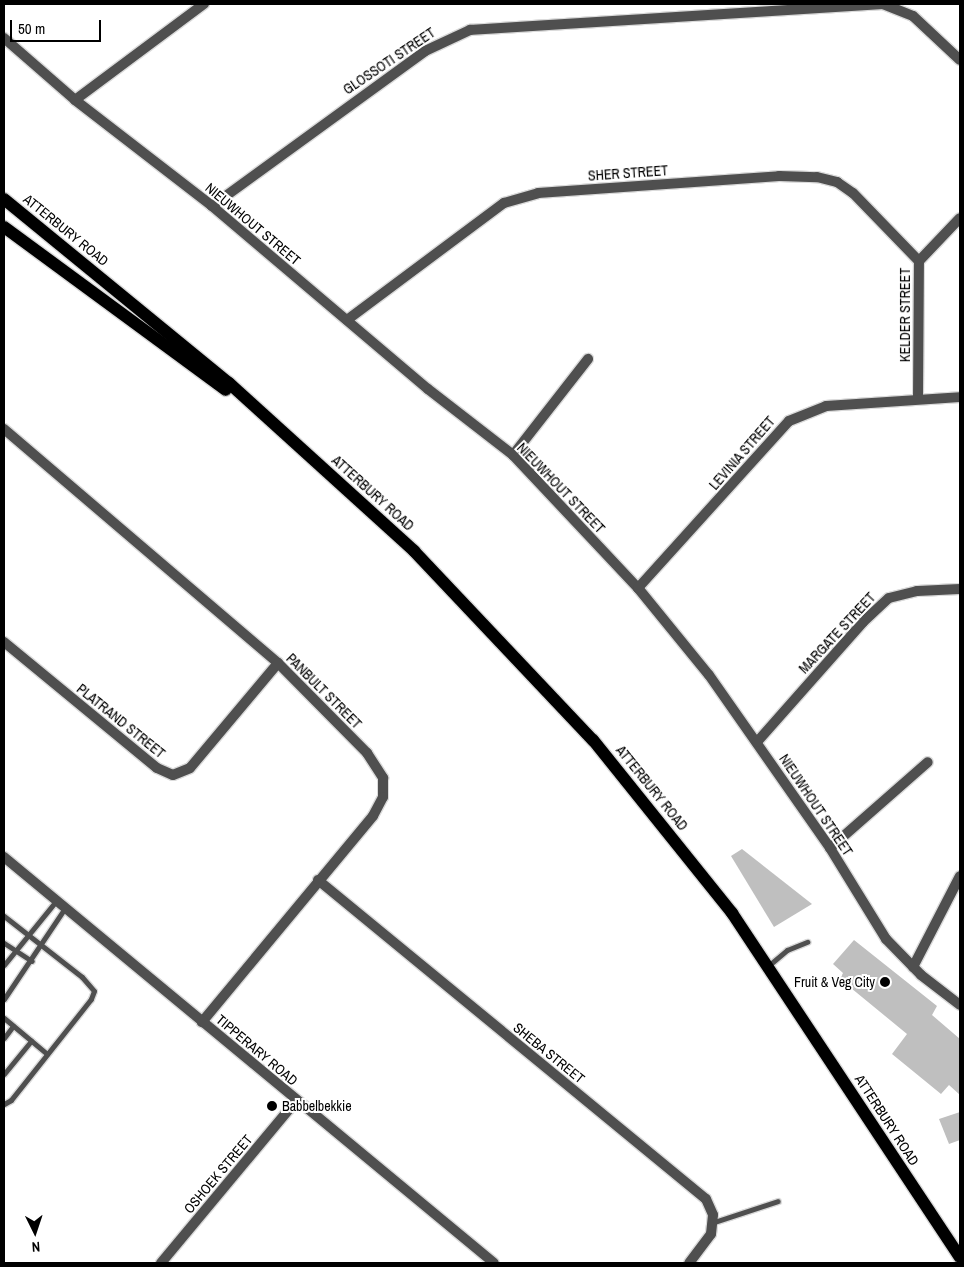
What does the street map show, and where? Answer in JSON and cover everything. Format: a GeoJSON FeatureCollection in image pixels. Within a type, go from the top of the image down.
{"type":"FeatureCollection","features":[{"type":"Feature","properties":{"kind":"main road","name":"ATTERBURY ROAD"},"geometry":{"type":"LineString","coordinates":[[4,199],[229,383],[246,401],[414,551],[594,740],[698,869],[768,966],[960,1257]]}},
{"type":"Feature","properties":{"kind":"main road","name":"ATTERBURY ROAD"},"geometry":{"type":"LineString","coordinates":[[4,227],[222,388],[246,401]]}},
{"type":"Feature","properties":{"kind":"street"},"geometry":{"type":"LineString","coordinates":[[75,100],[204,4]]}},
{"type":"Feature","properties":{"kind":"street","name":"GLOSSOTI STREET"},"geometry":{"type":"LineString","coordinates":[[212,206],[425,51],[456,34],[482,28],[739,7],[882,4],[913,16],[960,60]]}},
{"type":"Feature","properties":{"kind":"street","name":"NIEUWHOUT STREET"},"geometry":{"type":"LineString","coordinates":[[4,38],[75,100],[212,206],[428,389],[513,455],[638,588],[709,675],[830,848],[886,939],[913,967],[960,1005]]}},
{"type":"Feature","properties":{"kind":"street","name":"SHER STREET"},"geometry":{"type":"LineString","coordinates":[[347,320],[504,203],[538,193],[779,176],[817,177],[846,187],[919,261]]}},
{"type":"Feature","properties":{"kind":"street","name":"KELDER STREET"},"geometry":{"type":"LineString","coordinates":[[918,399],[919,261],[960,218]]}},
{"type":"Feature","properties":{"kind":"street"},"geometry":{"type":"LineString","coordinates":[[513,455],[588,359]]}},
{"type":"Feature","properties":{"kind":"street","name":"LEVINIA STREET"},"geometry":{"type":"LineString","coordinates":[[638,588],[789,421],[826,406],[960,397]]}},
{"type":"Feature","properties":{"kind":"street","name":"PANBULT STREET"},"geometry":{"type":"LineString","coordinates":[[4,429],[278,663],[377,764],[383,778],[383,798],[373,816],[202,1022]]}},
{"type":"Feature","properties":{"kind":"street","name":"MARGATE STREET"},"geometry":{"type":"LineString","coordinates":[[757,742],[863,622],[889,598],[917,590],[960,589]]}},
{"type":"Feature","properties":{"kind":"street","name":"PLATRAND STREET"},"geometry":{"type":"LineString","coordinates":[[4,642],[156,768],[173,775],[190,768],[278,663]]}},
{"type":"Feature","properties":{"kind":"street"},"geometry":{"type":"LineString","coordinates":[[830,848],[928,762]]}},
{"type":"Feature","properties":{"kind":"street","name":"TIPPERARY ROAD"},"geometry":{"type":"LineString","coordinates":[[4,857],[296,1101],[494,1263]]}},
{"type":"Feature","properties":{"kind":"street"},"geometry":{"type":"LineString","coordinates":[[913,967],[960,876]]}},
{"type":"Feature","properties":{"kind":"street","name":"SHEBA STREET"},"geometry":{"type":"LineString","coordinates":[[318,880],[706,1199],[714,1222]]}},
{"type":"Feature","properties":{"kind":"street","name":"OSHOEK STREET"},"geometry":{"type":"LineString","coordinates":[[161,1263],[296,1101]]}},
{"type":"Feature","properties":{"kind":"street"},"geometry":{"type":"LineString","coordinates":[[689,1263],[711,1234],[714,1222]]}},
{"type":"Feature","properties":{"kind":"lane"},"geometry":{"type":"LineString","coordinates":[[4,964],[56,901]]}},
{"type":"Feature","properties":{"kind":"lane"},"geometry":{"type":"LineString","coordinates":[[4,1000],[32,961],[65,908]]}},
{"type":"Feature","properties":{"kind":"lane"},"geometry":{"type":"LineString","coordinates":[[4,916],[28,937],[82,977],[94,991],[91,999],[11,1100],[4,1104]]}},
{"type":"Feature","properties":{"kind":"lane"},"geometry":{"type":"LineString","coordinates":[[768,966],[787,950],[807,942]]}},
{"type":"Feature","properties":{"kind":"lane"},"geometry":{"type":"LineString","coordinates":[[4,943],[32,961]]}},
{"type":"Feature","properties":{"kind":"lane"},"geometry":{"type":"LineString","coordinates":[[4,1018],[47,1054]]}},
{"type":"Feature","properties":{"kind":"lane"},"geometry":{"type":"LineString","coordinates":[[4,1038],[13,1026]]}},
{"type":"Feature","properties":{"kind":"lane"},"geometry":{"type":"LineString","coordinates":[[4,1074],[31,1041]]}},
{"type":"Feature","properties":{"kind":"lane"},"geometry":{"type":"LineString","coordinates":[[714,1222],[778,1201]]}},
{"type":"Feature","properties":{"kind":"building"},"geometry":{"type":"Polygon","coordinates":[[[742,849],[812,904],[774,927],[731,856],[742,849]]]}},
{"type":"Feature","properties":{"kind":"building"},"geometry":{"type":"Polygon","coordinates":[[[854,940],[937,1006],[932,1015],[960,1039],[960,1095],[949,1085],[941,1094],[892,1054],[907,1034],[840,979],[843,973],[833,964],[854,940]]]}},
{"type":"Feature","properties":{"kind":"building"},"geometry":{"type":"Polygon","coordinates":[[[960,1112],[960,1140],[949,1144],[939,1119],[960,1112]]]}},
{"type":"Feature","properties":{"kind":"place","name":"Fruit & Veg City"},"geometry":{"type":"Point","coordinates":[885,982]}},
{"type":"Feature","properties":{"kind":"place","name":"Babbelbekkie"},"geometry":{"type":"Point","coordinates":[272,1106]}}]}
